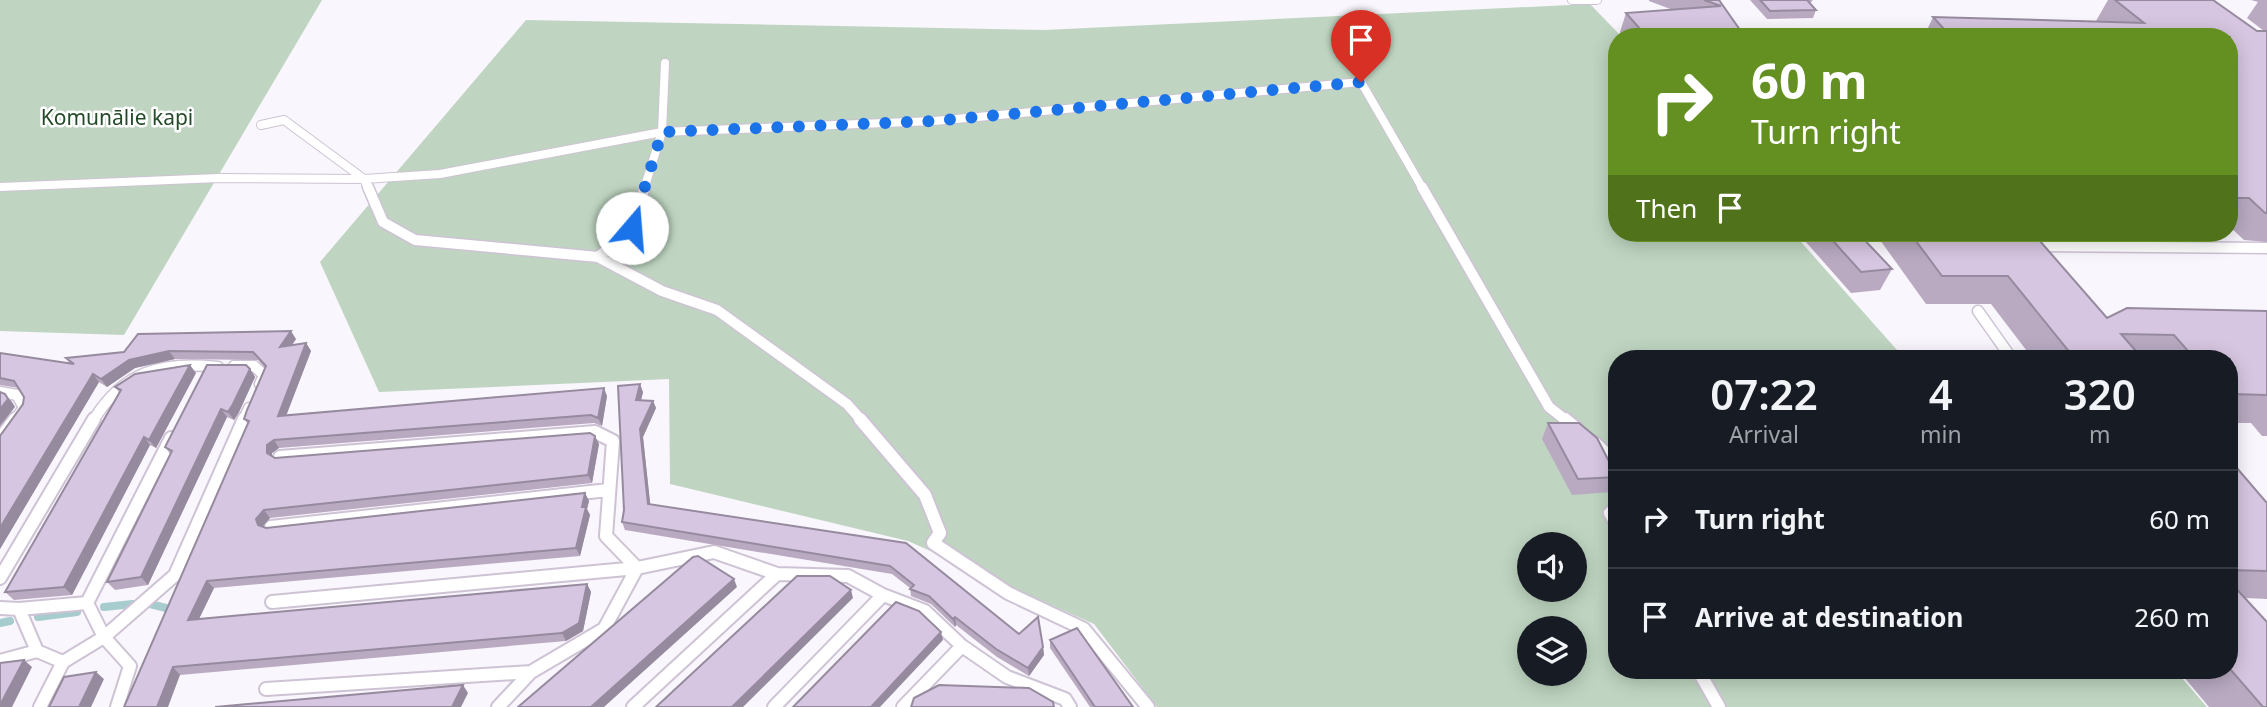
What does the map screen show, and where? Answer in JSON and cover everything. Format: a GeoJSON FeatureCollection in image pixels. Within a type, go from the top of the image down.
{"type":"FeatureCollection","features":[{"type":"Feature","properties":{"kind":"lane"},"geometry":{"type":"LineString","coordinates":[[1572,0],[1597,0]]}},
{"type":"Feature","properties":{"kind":"lane"},"geometry":{"type":"LineString","coordinates":[[598,257],[632,228],[662,132],[665,63]]}},
{"type":"Feature","properties":{"kind":"lane"},"geometry":{"type":"LineString","coordinates":[[0,187],[219,178],[364,180],[440,174],[662,132],[934,121],[1361,82],[1549,407],[1608,456]]}},
{"type":"Feature","properties":{"kind":"lane"},"geometry":{"type":"LineString","coordinates":[[261,125],[284,120],[364,180],[383,222],[415,240],[598,257],[662,291],[717,310],[847,404],[925,495],[940,533],[933,542],[1008,593],[1084,629],[1148,707]]}},
{"type":"Feature","properties":{"kind":"lane"},"geometry":{"type":"LineString","coordinates":[[2032,242],[2035,246],[2267,248]]}},
{"type":"Feature","properties":{"kind":"lane"},"geometry":{"type":"LineString","coordinates":[[1978,311],[2006,350]]}},
{"type":"Feature","properties":{"kind":"lane"},"geometry":{"type":"LineString","coordinates":[[0,578],[107,397],[141,373],[190,363],[207,367],[254,366],[264,375],[175,575],[104,637],[63,662],[40,707]]}},
{"type":"Feature","properties":{"kind":"lane"},"geometry":{"type":"LineString","coordinates":[[201,380],[207,367]]}},
{"type":"Feature","properties":{"kind":"lane"},"geometry":{"type":"LineString","coordinates":[[0,392],[17,395],[23,408],[0,439]]}},
{"type":"Feature","properties":{"kind":"lane"},"geometry":{"type":"LineString","coordinates":[[87,603],[176,429]]}},
{"type":"Feature","properties":{"kind":"lane"},"geometry":{"type":"LineString","coordinates":[[279,457],[595,432],[613,441],[606,536],[637,568]]}},
{"type":"Feature","properties":{"kind":"lane"},"geometry":{"type":"LineString","coordinates":[[271,527],[608,490]]}},
{"type":"Feature","properties":{"kind":"lane"},"geometry":{"type":"LineString","coordinates":[[272,602],[637,568],[714,552],[777,574],[848,576],[883,595],[925,611],[962,646],[1007,677],[1065,699],[1070,707]]}},
{"type":"Feature","properties":{"kind":"lane"},"geometry":{"type":"LineString","coordinates":[[498,707],[531,672],[604,629],[637,568]]}},
{"type":"Feature","properties":{"kind":"lane"},"geometry":{"type":"LineString","coordinates":[[633,707],[777,574]]}},
{"type":"Feature","properties":{"kind":"lane"},"geometry":{"type":"LineString","coordinates":[[774,707],[883,595]]}},
{"type":"Feature","properties":{"kind":"lane"},"geometry":{"type":"LineString","coordinates":[[87,603],[104,637],[130,666],[117,707]]}},
{"type":"Feature","properties":{"kind":"lane"},"geometry":{"type":"LineString","coordinates":[[0,608],[87,603]]}},
{"type":"Feature","properties":{"kind":"lane"},"geometry":{"type":"LineString","coordinates":[[19,609],[37,651]]}},
{"type":"Feature","properties":{"kind":"lane"},"geometry":{"type":"LineString","coordinates":[[904,707],[962,646]]}},
{"type":"Feature","properties":{"kind":"lane"},"geometry":{"type":"LineString","coordinates":[[0,661],[37,651],[63,662]]}},
{"type":"Feature","properties":{"kind":"lane"},"geometry":{"type":"LineString","coordinates":[[266,689],[531,672]]}},
{"type":"Feature","properties":{"kind":"lane"},"geometry":{"type":"LineString","coordinates":[[1703,679],[1719,707]]}},
{"type":"Feature","properties":{"kind":"green space","name":"Komunālie kapi"},"geometry":{"type":"Polygon","coordinates":[[[0,0],[322,0],[124,335],[0,331],[0,0]]]}},
{"type":"Feature","properties":{"kind":"green space"},"geometry":{"type":"Polygon","coordinates":[[[1590,4],[1613,28],[1608,28],[1608,242],[1801,242],[1897,350],[1608,350],[1608,679],[2183,679],[2207,707],[1157,707],[1094,624],[908,541],[670,484],[669,379],[379,392],[320,262],[526,20],[1044,30],[1590,4]]]}},
{"type":"Feature","properties":{"kind":"building"},"geometry":{"type":"Polygon","coordinates":[[[1704,0],[1719,0],[1739,28],[1639,28],[1626,13],[1721,6],[1704,0]]]}},
{"type":"Feature","properties":{"kind":"building"},"geometry":{"type":"Polygon","coordinates":[[[1760,0],[1807,0],[1816,10],[1770,11],[1760,0]]]}},
{"type":"Feature","properties":{"kind":"building"},"geometry":{"type":"Polygon","coordinates":[[[2115,0],[2213,0],[2257,31],[2267,31],[2267,213],[2249,198],[2238,198],[2238,28],[1943,28],[1933,17],[2144,23],[2115,0]]]}},
{"type":"Feature","properties":{"kind":"building"},"geometry":{"type":"Polygon","coordinates":[[[1834,242],[1866,242],[1892,269],[1861,272],[1834,242]]]}},
{"type":"Feature","properties":{"kind":"building"},"geometry":{"type":"Polygon","coordinates":[[[1917,242],[2041,242],[2107,318],[2127,308],[2267,311],[2267,395],[2238,394],[2238,350],[2187,350],[2174,335],[2121,334],[2135,350],[2068,350],[2008,276],[1942,276],[1917,242]]]}},
{"type":"Feature","properties":{"kind":"building"},"geometry":{"type":"Polygon","coordinates":[[[291,331],[280,347],[306,343],[278,416],[604,388],[598,418],[591,415],[274,440],[267,445],[267,453],[275,458],[590,433],[595,436],[588,475],[264,510],[256,519],[258,525],[266,528],[585,493],[582,507],[586,507],[576,548],[207,581],[188,620],[587,584],[579,623],[562,633],[173,667],[157,707],[124,707],[249,421],[244,419],[266,366],[253,352],[169,351],[129,360],[101,379],[93,374],[0,528],[0,436],[23,404],[24,397],[14,381],[0,378],[0,353],[74,364],[66,358],[124,352],[138,334],[291,331]]]}},
{"type":"Feature","properties":{"kind":"building"},"geometry":{"type":"Polygon","coordinates":[[[190,365],[149,440],[144,437],[64,587],[5,592],[121,390],[115,387],[135,374],[190,365]]]}},
{"type":"Feature","properties":{"kind":"building"},"geometry":{"type":"Polygon","coordinates":[[[207,365],[246,365],[250,369],[228,412],[221,409],[141,577],[107,582],[172,451],[165,447],[207,365]]]}},
{"type":"Feature","properties":{"kind":"building"},"geometry":{"type":"Polygon","coordinates":[[[640,384],[636,400],[653,401],[640,429],[648,504],[906,543],[1019,634],[1038,617],[1043,647],[1028,668],[996,649],[955,617],[953,619],[929,596],[910,589],[914,585],[890,566],[622,522],[624,510],[618,386],[640,384]]]}},
{"type":"Feature","properties":{"kind":"building"},"geometry":{"type":"Polygon","coordinates":[[[0,392],[8,399],[0,409],[0,392]]]}},
{"type":"Feature","properties":{"kind":"building"},"geometry":{"type":"Polygon","coordinates":[[[1548,423],[1579,423],[1597,438],[1608,459],[1608,477],[1578,479],[1548,423]]]}},
{"type":"Feature","properties":{"kind":"building"},"geometry":{"type":"Polygon","coordinates":[[[2238,469],[2267,503],[2267,571],[2238,570],[2238,469]]]}},
{"type":"Feature","properties":{"kind":"building"},"geometry":{"type":"Polygon","coordinates":[[[698,556],[734,579],[591,707],[518,707],[693,557],[698,556]]]}},
{"type":"Feature","properties":{"kind":"building"},"geometry":{"type":"Polygon","coordinates":[[[797,576],[830,576],[851,590],[732,707],[656,707],[797,576]]]}},
{"type":"Feature","properties":{"kind":"building"},"geometry":{"type":"Polygon","coordinates":[[[2238,591],[2267,622],[2267,707],[2263,707],[2238,678],[2238,591]]]}},
{"type":"Feature","properties":{"kind":"building"},"geometry":{"type":"Polygon","coordinates":[[[896,602],[919,611],[941,632],[871,707],[793,707],[896,602]]]}},
{"type":"Feature","properties":{"kind":"building"},"geometry":{"type":"Polygon","coordinates":[[[1077,628],[1133,707],[1095,707],[1050,640],[1077,628]]]}},
{"type":"Feature","properties":{"kind":"building"},"geometry":{"type":"Polygon","coordinates":[[[24,660],[0,705],[0,663],[24,660]]]}},
{"type":"Feature","properties":{"kind":"building"},"geometry":{"type":"Polygon","coordinates":[[[96,672],[79,707],[49,707],[64,677],[96,672]]]}},
{"type":"Feature","properties":{"kind":"building"},"geometry":{"type":"Polygon","coordinates":[[[463,685],[452,707],[215,707],[463,685]]]}},
{"type":"Feature","properties":{"kind":"building"},"geometry":{"type":"Polygon","coordinates":[[[939,685],[1029,688],[1053,702],[1054,707],[911,707],[914,698],[939,685]]]}},
{"type":"Feature","properties":{"kind":"waterway"},"geometry":{"type":"LineString","coordinates":[[104,607],[133,604]]}},
{"type":"Feature","properties":{"kind":"waterway"},"geometry":{"type":"LineString","coordinates":[[150,604],[174,610]]}},
{"type":"Feature","properties":{"kind":"waterway"},"geometry":{"type":"LineString","coordinates":[[38,617],[77,612]]}},
{"type":"Feature","properties":{"kind":"waterway"},"geometry":{"type":"LineString","coordinates":[[0,623],[10,621]]}},
{"type":"Feature","properties":{"kind":"route"},"geometry":{"type":"LineString","coordinates":[[632,228],[662,132],[730,127],[934,121],[1361,82]]}}]}
